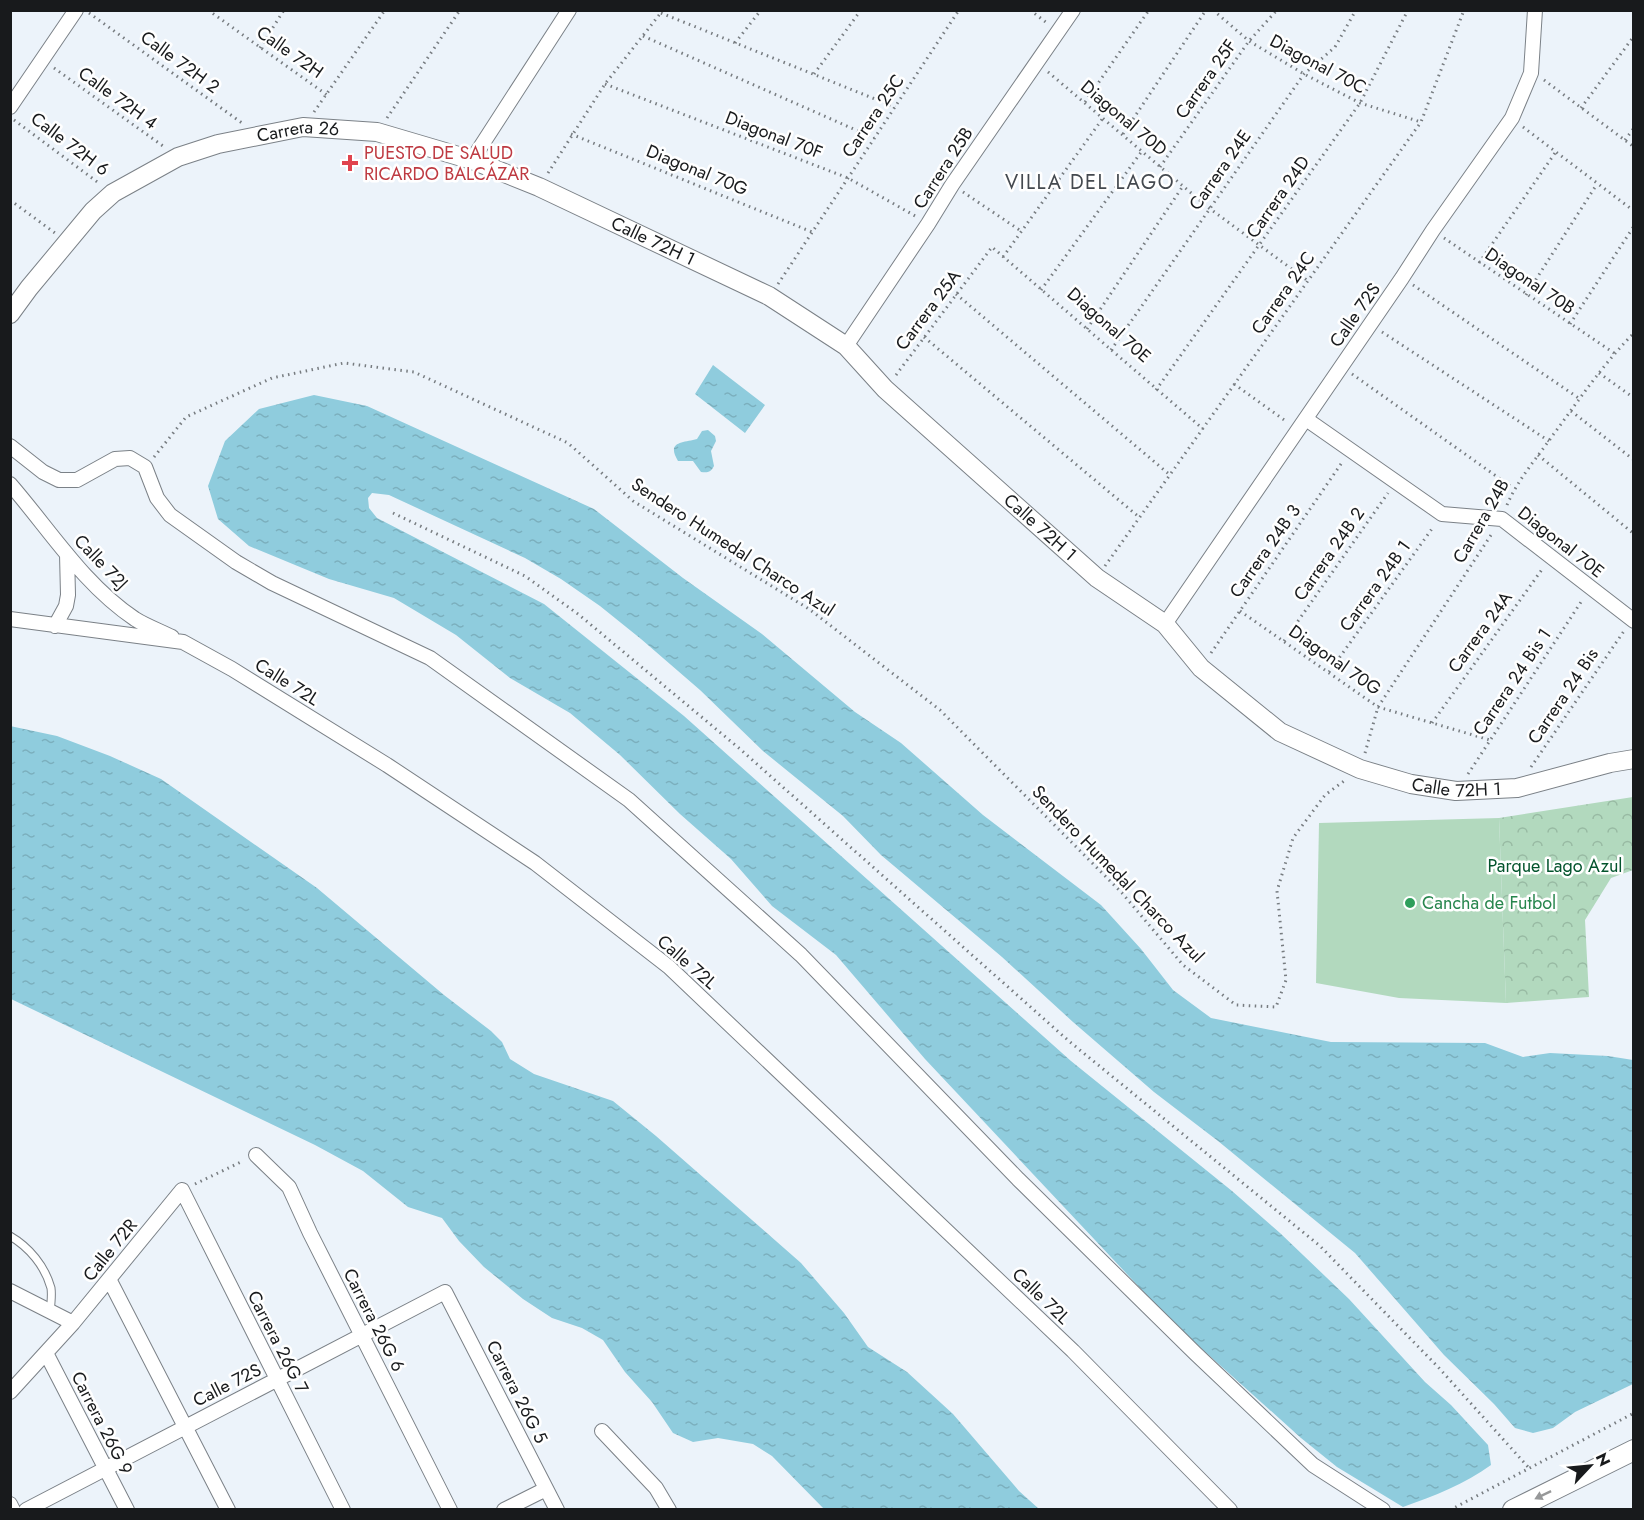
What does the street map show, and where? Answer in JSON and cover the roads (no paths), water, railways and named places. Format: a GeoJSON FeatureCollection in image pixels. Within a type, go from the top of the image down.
{"type":"FeatureCollection","features":[{"type":"Feature","properties":{"kind":"main road"},"geometry":{"type":"LineString","coordinates":[[1513,1509],[1634,1450]]}},
{"type":"Feature","properties":{"kind":"street"},"geometry":{"type":"LineString","coordinates":[[10,107],[16,86],[42,60],[76,10]]}},
{"type":"Feature","properties":{"kind":"street"},"geometry":{"type":"LineString","coordinates":[[472,160],[569,10]]}},
{"type":"Feature","properties":{"kind":"street","name":"Carrera 25B"},"geometry":{"type":"LineString","coordinates":[[846,346],[928,224],[952,184],[1072,10]]}},
{"type":"Feature","properties":{"kind":"street","name":"Calle 72S"},"geometry":{"type":"LineString","coordinates":[[1165,624],[1433,230],[1512,118],[1531,72],[1535,10]]}},
{"type":"Feature","properties":{"kind":"street","name":"Carrera 26"},"geometry":{"type":"LineString","coordinates":[[10,314],[93,211],[113,194],[178,157],[218,144],[303,127],[377,132],[472,160]]}},
{"type":"Feature","properties":{"kind":"street","name":"Calle 72H 1"},"geometry":{"type":"LineString","coordinates":[[472,160],[539,187],[769,296],[846,346],[885,389],[1096,578],[1165,624],[1201,668],[1280,732],[1360,769],[1412,784],[1456,792],[1517,789],[1610,763],[1634,759]]}},
{"type":"Feature","properties":{"kind":"street","name":"Diagonal 70E"},"geometry":{"type":"LineString","coordinates":[[1302,424],[1351,450],[1442,514],[1502,519],[1633,620]]}},
{"type":"Feature","properties":{"kind":"street"},"geometry":{"type":"LineString","coordinates":[[10,446],[43,472],[59,480],[77,480],[115,459],[130,458],[145,467],[157,498],[170,515],[236,562],[272,583],[430,658],[630,800],[801,955],[1018,1179],[1313,1465],[1383,1509]]}},
{"type":"Feature","properties":{"kind":"street","name":"Calle 72J"},"geometry":{"type":"LineString","coordinates":[[10,484],[101,593],[136,620],[183,642]]}},
{"type":"Feature","properties":{"kind":"street"},"geometry":{"type":"LineString","coordinates":[[55,626],[66,606],[68,595],[67,555]]}},
{"type":"Feature","properties":{"kind":"street","name":"Calle 72L"},"geometry":{"type":"LineString","coordinates":[[10,619],[183,642],[232,669],[387,765],[535,863],[669,968],[1073,1351],[1230,1509]]}},
{"type":"Feature","properties":{"kind":"street","name":"Carrera 26G 6"},"geometry":{"type":"LineString","coordinates":[[256,1155],[289,1187],[450,1509]]}},
{"type":"Feature","properties":{"kind":"street","name":"Calle 72R"},"geometry":{"type":"LineString","coordinates":[[10,1392],[73,1323],[182,1190]]}},
{"type":"Feature","properties":{"kind":"street","name":"Carrera 26G 7"},"geometry":{"type":"LineString","coordinates":[[182,1190],[343,1509]]}},
{"type":"Feature","properties":{"kind":"street"},"geometry":{"type":"LineString","coordinates":[[109,1279],[228,1509]]}},
{"type":"Feature","properties":{"kind":"street"},"geometry":{"type":"LineString","coordinates":[[10,1292],[73,1323]]}},
{"type":"Feature","properties":{"kind":"street","name":"Calle 72S"},"geometry":{"type":"LineString","coordinates":[[26,1509],[445,1292]]}},
{"type":"Feature","properties":{"kind":"street","name":"Carrera 26G 5"},"geometry":{"type":"LineString","coordinates":[[445,1292],[557,1509]]}},
{"type":"Feature","properties":{"kind":"street","name":"Carrera 26G 9"},"geometry":{"type":"LineString","coordinates":[[46,1353],[127,1509]]}},
{"type":"Feature","properties":{"kind":"street"},"geometry":{"type":"LineString","coordinates":[[602,1431],[656,1488],[669,1509]]}},
{"type":"Feature","properties":{"kind":"street"},"geometry":{"type":"LineString","coordinates":[[504,1509],[546,1489]]}},
{"type":"Feature","properties":{"kind":"street"},"geometry":{"type":"LineString","coordinates":[[10,1504],[13,1509]]}},
{"type":"Feature","properties":{"kind":"lane"},"geometry":{"type":"LineString","coordinates":[[10,1236],[27,1247],[43,1270],[51,1289],[50,1312]]}},
{"type":"Feature","properties":{"kind":"water"},"geometry":{"type":"Polygon","coordinates":[[[713,365],[765,405],[745,433],[695,394],[713,365]]]}},
{"type":"Feature","properties":{"kind":"water"},"geometry":{"type":"Polygon","coordinates":[[[314,395],[367,406],[594,509],[683,578],[762,634],[855,712],[901,743],[983,815],[1101,905],[1141,949],[1173,990],[1211,1018],[1331,1042],[1485,1043],[1523,1057],[1550,1053],[1608,1056],[1633,1060],[1633,1384],[1575,1412],[1553,1428],[1533,1433],[1515,1428],[1444,1355],[1355,1253],[1154,1092],[1002,957],[881,855],[843,816],[763,751],[700,690],[641,639],[600,606],[525,558],[389,495],[372,493],[368,498],[369,508],[377,518],[544,604],[684,716],[1071,1061],[1232,1191],[1349,1299],[1425,1382],[1451,1405],[1488,1445],[1491,1465],[1460,1484],[1403,1507],[1337,1467],[1301,1438],[1172,1322],[925,1059],[836,955],[772,906],[731,859],[680,814],[620,755],[570,713],[510,678],[456,635],[394,598],[329,579],[249,546],[218,519],[208,486],[225,441],[259,409],[314,395]]]}},
{"type":"Feature","properties":{"kind":"water"},"geometry":{"type":"Polygon","coordinates":[[[708,430],[715,436],[716,441],[711,451],[714,466],[712,470],[701,472],[693,461],[678,461],[675,446],[697,439],[702,431],[708,430]]]}},
{"type":"Feature","properties":{"kind":"water"},"geometry":{"type":"Polygon","coordinates":[[[10,726],[57,736],[161,779],[317,888],[444,995],[491,1031],[502,1042],[510,1059],[534,1074],[613,1101],[801,1263],[844,1313],[868,1347],[907,1372],[953,1414],[1019,1491],[1039,1509],[824,1509],[772,1456],[753,1444],[718,1438],[693,1442],[673,1433],[652,1402],[625,1372],[603,1340],[582,1328],[552,1318],[523,1299],[484,1267],[459,1241],[442,1218],[408,1207],[363,1171],[315,1145],[11,999],[10,726]]]}},
{"type":"Feature","properties":{"kind":"place","name":"PUESTO DE SALUD RICARDO BALCÁZAR"},"geometry":{"type":"Point","coordinates":[350,163]}},
{"type":"Feature","properties":{"kind":"place","name":"Cancha de Futbol"},"geometry":{"type":"Point","coordinates":[1410,903]}},
{"type":"Feature","properties":{"kind":"district","name":"VILLA DEL LAGO"},"geometry":{"type":"Point","coordinates":[1090,182]}},
{"type":"Feature","properties":{"kind":"park label","name":"Parque Lago Azul"},"geometry":{"type":"Point","coordinates":[1555,866]}}]}
